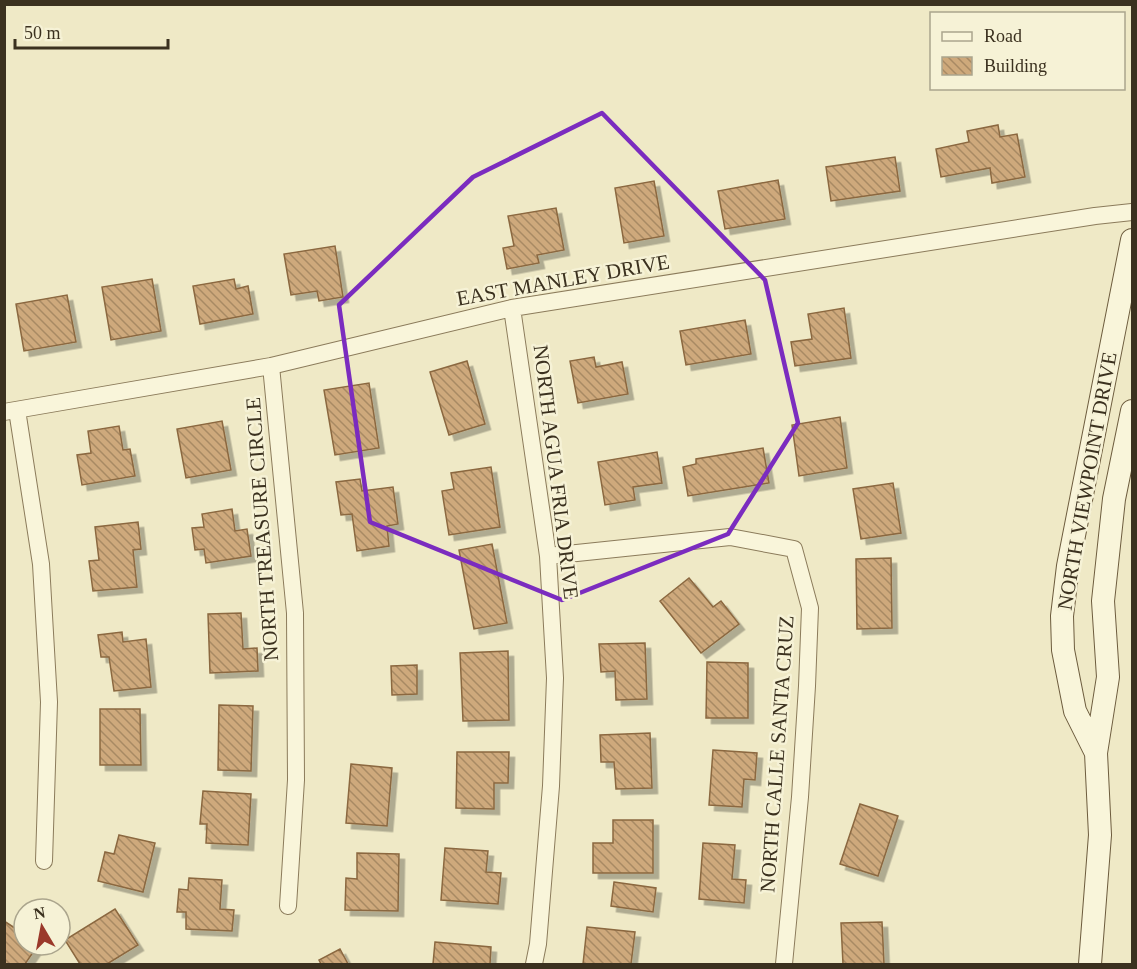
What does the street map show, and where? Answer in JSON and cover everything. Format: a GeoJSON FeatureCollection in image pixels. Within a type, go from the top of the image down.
{"type":"FeatureCollection","features":[{"type":"Feature","properties":{"kind":"main road","name":"NORTH VIEWPOINT DRIVE"},"geometry":{"type":"LineString","coordinates":[[1096,753],[1075,711],[1063,650],[1062,616],[1068,566],[1132,240]]}},
{"type":"Feature","properties":{"kind":"main road","name":"NORTH VIEWPOINT DRIVE"},"geometry":{"type":"LineString","coordinates":[[1090,964],[1100,835],[1096,753],[1108,677],[1103,600],[1114,499],[1132,411]]}},
{"type":"Feature","properties":{"kind":"street","name":"EAST MANLEY DRIVE"},"geometry":{"type":"LineString","coordinates":[[11,411],[271,366],[512,308],[1132,212]]}},
{"type":"Feature","properties":{"kind":"street","name":"NORTH AGUA FRIA DRIVE"},"geometry":{"type":"LineString","coordinates":[[512,308],[548,556],[555,678],[552,774],[538,945],[534,964]]}},
{"type":"Feature","properties":{"kind":"street","name":"NORTH TREASURE CIRCLE"},"geometry":{"type":"LineString","coordinates":[[271,366],[295,613],[296,780],[288,906]]}},
{"type":"Feature","properties":{"kind":"street"},"geometry":{"type":"LineString","coordinates":[[11,411],[41,564],[49,702],[44,861]]}},
{"type":"Feature","properties":{"kind":"street","name":"NORTH CALLE SANTA CRUZ"},"geometry":{"type":"LineString","coordinates":[[548,556],[730,537],[794,549],[810,608],[800,786],[784,964]]}},
{"type":"Feature","properties":{"kind":"highlighted area"},"geometry":{"type":"Polygon","coordinates":[[[602,113],[765,280],[798,423],[728,534],[562,600],[370,522],[339,305],[473,177],[602,113]]]}},
{"type":"Feature","properties":{"kind":"building"},"geometry":{"type":"Polygon","coordinates":[[[998,125],[1000,137],[1017,134],[1025,177],[992,183],[990,168],[941,177],[936,149],[969,142],[967,131],[998,125]]]}},
{"type":"Feature","properties":{"kind":"building"},"geometry":{"type":"Polygon","coordinates":[[[895,157],[900,191],[831,201],[826,167],[895,157]]]}},
{"type":"Feature","properties":{"kind":"building"},"geometry":{"type":"Polygon","coordinates":[[[778,180],[785,219],[725,229],[718,191],[778,180]]]}},
{"type":"Feature","properties":{"kind":"building"},"geometry":{"type":"Polygon","coordinates":[[[654,181],[664,236],[624,243],[615,188],[654,181]]]}},
{"type":"Feature","properties":{"kind":"building"},"geometry":{"type":"Polygon","coordinates":[[[556,208],[564,250],[537,255],[539,263],[507,269],[503,248],[514,246],[508,216],[556,208]]]}},
{"type":"Feature","properties":{"kind":"building"},"geometry":{"type":"Polygon","coordinates":[[[335,246],[343,297],[319,301],[317,291],[291,295],[284,254],[335,246]]]}},
{"type":"Feature","properties":{"kind":"building"},"geometry":{"type":"Polygon","coordinates":[[[152,279],[161,331],[111,340],[102,287],[152,279]]]}},
{"type":"Feature","properties":{"kind":"building"},"geometry":{"type":"Polygon","coordinates":[[[234,279],[236,289],[248,286],[253,314],[200,324],[193,286],[234,279]]]}},
{"type":"Feature","properties":{"kind":"building"},"geometry":{"type":"Polygon","coordinates":[[[67,295],[76,342],[24,351],[16,304],[67,295]]]}},
{"type":"Feature","properties":{"kind":"building"},"geometry":{"type":"Polygon","coordinates":[[[844,308],[851,358],[795,366],[791,342],[812,339],[808,314],[844,308]]]}},
{"type":"Feature","properties":{"kind":"building"},"geometry":{"type":"Polygon","coordinates":[[[745,320],[751,354],[686,365],[680,331],[745,320]]]}},
{"type":"Feature","properties":{"kind":"building"},"geometry":{"type":"Polygon","coordinates":[[[594,357],[596,367],[622,362],[628,394],[578,403],[570,361],[594,357]]]}},
{"type":"Feature","properties":{"kind":"building"},"geometry":{"type":"Polygon","coordinates":[[[467,361],[485,424],[449,435],[430,372],[467,361]]]}},
{"type":"Feature","properties":{"kind":"building"},"geometry":{"type":"Polygon","coordinates":[[[369,383],[379,448],[335,455],[324,390],[369,383]]]}},
{"type":"Feature","properties":{"kind":"building"},"geometry":{"type":"Polygon","coordinates":[[[840,417],[847,468],[799,476],[792,425],[840,417]]]}},
{"type":"Feature","properties":{"kind":"building"},"geometry":{"type":"Polygon","coordinates":[[[222,421],[231,470],[186,478],[177,429],[222,421]]]}},
{"type":"Feature","properties":{"kind":"building"},"geometry":{"type":"Polygon","coordinates":[[[119,426],[123,450],[130,449],[135,476],[82,485],[77,455],[91,453],[88,431],[119,426]]]}},
{"type":"Feature","properties":{"kind":"building"},"geometry":{"type":"Polygon","coordinates":[[[763,448],[769,483],[688,496],[683,467],[696,464],[696,459],[763,448]]]}},
{"type":"Feature","properties":{"kind":"building"},"geometry":{"type":"Polygon","coordinates":[[[657,452],[662,483],[633,487],[635,500],[605,505],[598,462],[657,452]]]}},
{"type":"Feature","properties":{"kind":"building"},"geometry":{"type":"Polygon","coordinates":[[[491,467],[500,527],[449,535],[442,491],[454,489],[451,473],[491,467]]]}},
{"type":"Feature","properties":{"kind":"building"},"geometry":{"type":"Polygon","coordinates":[[[360,479],[362,491],[393,487],[398,524],[387,526],[389,546],[357,551],[352,514],[341,515],[336,482],[360,479]]]}},
{"type":"Feature","properties":{"kind":"building"},"geometry":{"type":"Polygon","coordinates":[[[893,483],[901,533],[861,539],[853,489],[893,483]]]}},
{"type":"Feature","properties":{"kind":"building"},"geometry":{"type":"Polygon","coordinates":[[[232,509],[235,531],[247,529],[251,556],[206,563],[204,549],[195,550],[192,528],[204,527],[202,514],[232,509]]]}},
{"type":"Feature","properties":{"kind":"building"},"geometry":{"type":"Polygon","coordinates":[[[138,522],[141,549],[133,550],[137,587],[93,591],[89,561],[99,560],[95,527],[138,522]]]}},
{"type":"Feature","properties":{"kind":"building"},"geometry":{"type":"Polygon","coordinates":[[[492,544],[507,623],[474,629],[459,550],[492,544]]]}},
{"type":"Feature","properties":{"kind":"building"},"geometry":{"type":"Polygon","coordinates":[[[891,558],[892,628],[857,629],[856,559],[891,558]]]}},
{"type":"Feature","properties":{"kind":"building"},"geometry":{"type":"Polygon","coordinates":[[[689,578],[713,607],[721,601],[739,624],[701,653],[660,601],[689,578]]]}},
{"type":"Feature","properties":{"kind":"building"},"geometry":{"type":"Polygon","coordinates":[[[241,613],[243,649],[257,648],[258,671],[210,673],[208,614],[241,613]]]}},
{"type":"Feature","properties":{"kind":"building"},"geometry":{"type":"Polygon","coordinates":[[[122,632],[123,642],[146,639],[151,687],[114,691],[109,657],[101,657],[98,635],[122,632]]]}},
{"type":"Feature","properties":{"kind":"building"},"geometry":{"type":"Polygon","coordinates":[[[645,643],[647,699],[616,700],[615,671],[601,672],[599,644],[645,643]]]}},
{"type":"Feature","properties":{"kind":"building"},"geometry":{"type":"Polygon","coordinates":[[[508,651],[509,720],[463,721],[460,653],[508,651]]]}},
{"type":"Feature","properties":{"kind":"building"},"geometry":{"type":"Polygon","coordinates":[[[707,662],[748,663],[748,718],[706,718],[707,662]]]}},
{"type":"Feature","properties":{"kind":"building"},"geometry":{"type":"Polygon","coordinates":[[[417,665],[417,694],[392,695],[391,666],[417,665]]]}},
{"type":"Feature","properties":{"kind":"building"},"geometry":{"type":"Polygon","coordinates":[[[219,705],[253,706],[251,771],[218,770],[219,705]]]}},
{"type":"Feature","properties":{"kind":"building"},"geometry":{"type":"Polygon","coordinates":[[[100,709],[140,709],[141,765],[100,765],[100,709]]]}},
{"type":"Feature","properties":{"kind":"building"},"geometry":{"type":"Polygon","coordinates":[[[650,733],[652,788],[616,789],[614,762],[601,762],[600,735],[650,733]]]}},
{"type":"Feature","properties":{"kind":"building"},"geometry":{"type":"Polygon","coordinates":[[[713,750],[757,753],[755,780],[744,779],[742,807],[709,805],[713,750]]]}},
{"type":"Feature","properties":{"kind":"building"},"geometry":{"type":"Polygon","coordinates":[[[457,752],[509,752],[508,783],[494,783],[494,809],[456,808],[457,752]]]}},
{"type":"Feature","properties":{"kind":"building"},"geometry":{"type":"Polygon","coordinates":[[[351,764],[392,768],[387,826],[346,823],[351,764]]]}},
{"type":"Feature","properties":{"kind":"building"},"geometry":{"type":"Polygon","coordinates":[[[203,791],[251,794],[248,845],[206,843],[207,824],[200,824],[203,791]]]}},
{"type":"Feature","properties":{"kind":"building"},"geometry":{"type":"Polygon","coordinates":[[[860,804],[898,816],[878,876],[840,864],[860,804]]]}},
{"type":"Feature","properties":{"kind":"building"},"geometry":{"type":"Polygon","coordinates":[[[613,820],[653,820],[653,873],[593,873],[593,843],[613,843],[613,820]]]}},
{"type":"Feature","properties":{"kind":"building"},"geometry":{"type":"Polygon","coordinates":[[[119,835],[155,843],[143,892],[98,881],[105,852],[114,854],[119,835]]]}},
{"type":"Feature","properties":{"kind":"building"},"geometry":{"type":"Polygon","coordinates":[[[703,843],[735,845],[732,879],[746,880],[744,903],[699,899],[703,843]]]}},
{"type":"Feature","properties":{"kind":"building"},"geometry":{"type":"Polygon","coordinates":[[[445,848],[488,851],[486,872],[501,873],[498,904],[441,900],[445,848]]]}},
{"type":"Feature","properties":{"kind":"building"},"geometry":{"type":"Polygon","coordinates":[[[357,853],[399,854],[398,911],[345,910],[346,878],[357,879],[357,853]]]}},
{"type":"Feature","properties":{"kind":"building"},"geometry":{"type":"Polygon","coordinates":[[[189,878],[222,880],[220,909],[234,910],[232,931],[186,929],[186,912],[177,912],[179,889],[188,890],[189,878]]]}},
{"type":"Feature","properties":{"kind":"building"},"geometry":{"type":"Polygon","coordinates":[[[614,882],[656,888],[653,912],[611,906],[614,882]]]}},
{"type":"Feature","properties":{"kind":"building"},"geometry":{"type":"Polygon","coordinates":[[[115,909],[138,945],[107,964],[80,964],[72,951],[72,936],[115,909]]]}},
{"type":"Feature","properties":{"kind":"building"},"geometry":{"type":"Polygon","coordinates":[[[4,921],[12,926],[12,957],[30,957],[25,964],[4,964],[4,921]]]}},
{"type":"Feature","properties":{"kind":"building"},"geometry":{"type":"Polygon","coordinates":[[[882,922],[884,964],[843,964],[841,923],[882,922]]]}},
{"type":"Feature","properties":{"kind":"building"},"geometry":{"type":"Polygon","coordinates":[[[587,927],[635,932],[631,964],[583,964],[587,927]]]}},
{"type":"Feature","properties":{"kind":"building"},"geometry":{"type":"Polygon","coordinates":[[[435,942],[491,947],[490,964],[433,964],[435,942]]]}},
{"type":"Feature","properties":{"kind":"building"},"geometry":{"type":"Polygon","coordinates":[[[340,949],[348,964],[321,964],[319,960],[340,949]]]}}]}
